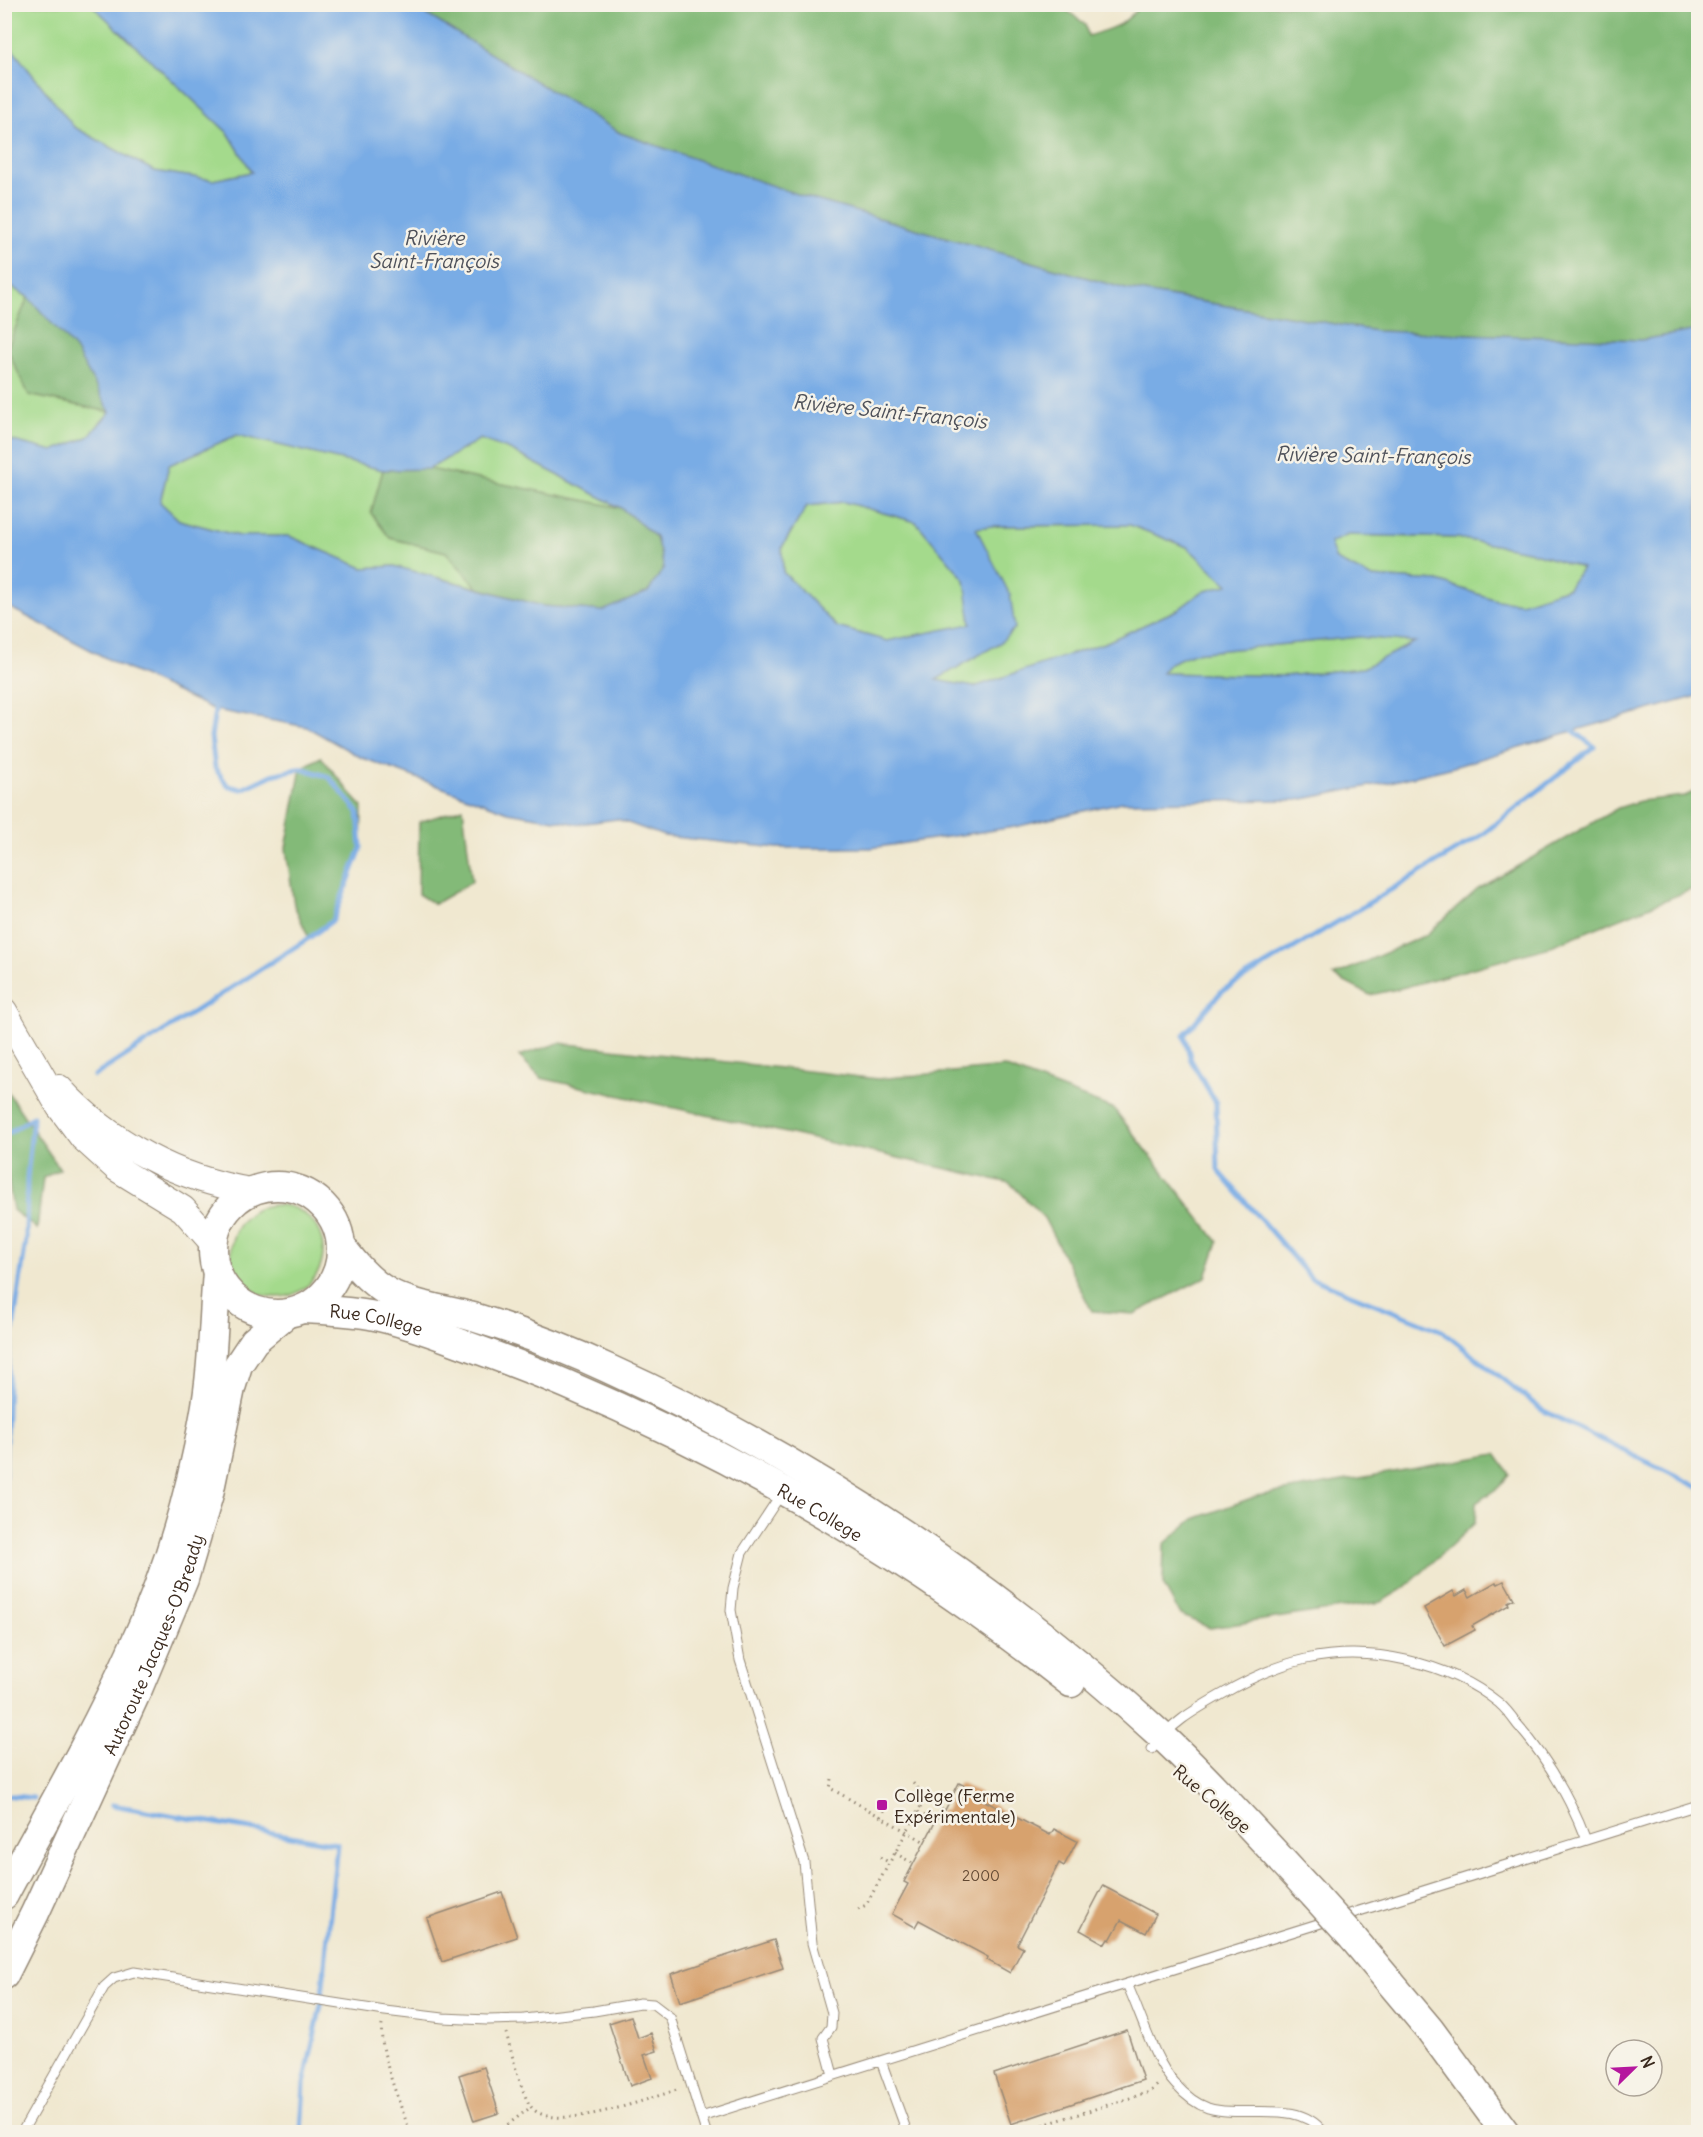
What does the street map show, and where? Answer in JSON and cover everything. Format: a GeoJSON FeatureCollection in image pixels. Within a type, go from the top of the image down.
{"type":"FeatureCollection","features":[{"type":"Feature","properties":{"kind":"main road","name":"Rue College"},"geometry":{"type":"LineString","coordinates":[[4,1011],[59,1106],[88,1143],[124,1174],[183,1209],[213,1243]]}},
{"type":"Feature","properties":{"kind":"main road","name":"Rue College"},"geometry":{"type":"LineString","coordinates":[[24,1044],[65,1094],[127,1144],[189,1176],[218,1185],[250,1191]]}},
{"type":"Feature","properties":{"kind":"main road","name":"Rue College"},"geometry":{"type":"LineString","coordinates":[[294,1312],[320,1298],[334,1281],[342,1246],[339,1231],[329,1212],[307,1193],[279,1186],[250,1191],[227,1209],[213,1243],[217,1272],[228,1291],[245,1305],[266,1313],[357,1313],[389,1319],[497,1357],[641,1417],[784,1490],[888,1553],[994,1624],[1156,1742]]}},
{"type":"Feature","properties":{"kind":"main road","name":"Rue College"},"geometry":{"type":"LineString","coordinates":[[342,1246],[363,1273],[388,1292],[509,1329],[604,1367],[726,1428],[835,1491],[928,1551],[1023,1620],[1090,1674],[1156,1742],[1269,1848],[1314,1895],[1430,2030],[1505,2133]]}},
{"type":"Feature","properties":{"kind":"main road","name":"Autoroute Jacques-O'Bready"},"geometry":{"type":"LineString","coordinates":[[4,1895],[113,1690],[161,1579],[185,1500],[204,1416],[210,1372],[217,1272]]}},
{"type":"Feature","properties":{"kind":"main road","name":"Autoroute Jacques-O'Bready"},"geometry":{"type":"LineString","coordinates":[[4,1975],[134,1698],[184,1579],[211,1487],[231,1388],[238,1365],[254,1341],[294,1312]]}},
{"type":"Feature","properties":{"kind":"lane"},"geometry":{"type":"LineString","coordinates":[[784,1490],[742,1553],[733,1588],[731,1610],[740,1660],[804,1862],[812,1943],[832,2013],[831,2027],[823,2038],[833,2075]]}},
{"type":"Feature","properties":{"kind":"lane"},"geometry":{"type":"LineString","coordinates":[[1156,1742],[1185,1715],[1245,1681],[1306,1659],[1346,1654],[1385,1657],[1429,1666],[1469,1683],[1501,1704],[1533,1742],[1555,1776],[1574,1809],[1586,1840]]}},
{"type":"Feature","properties":{"kind":"lane"},"geometry":{"type":"LineString","coordinates":[[701,2117],[1698,1805]]}},
{"type":"Feature","properties":{"kind":"lane"},"geometry":{"type":"LineString","coordinates":[[22,2133],[100,1992],[110,1981],[134,1972],[443,2018],[502,2020],[594,2011],[640,2003],[653,2004],[670,2017],[706,2133]]}},
{"type":"Feature","properties":{"kind":"lane"},"geometry":{"type":"LineString","coordinates":[[1127,1984],[1167,2075],[1186,2095],[1206,2108],[1229,2112],[1283,2113],[1300,2116],[1311,2121],[1323,2133]]}},
{"type":"Feature","properties":{"kind":"lane"},"geometry":{"type":"LineString","coordinates":[[881,2061],[907,2133]]}},
{"type":"Feature","properties":{"kind":"path"},"geometry":{"type":"LineString","coordinates":[[832,1779],[830,1788],[925,1842]]}},
{"type":"Feature","properties":{"kind":"path"},"geometry":{"type":"LineString","coordinates":[[858,1909],[866,1905],[926,1797],[910,1780]]}},
{"type":"Feature","properties":{"kind":"path"},"geometry":{"type":"LineString","coordinates":[[881,1817],[885,1809],[882,1805]]}},
{"type":"Feature","properties":{"kind":"path"},"geometry":{"type":"LineString","coordinates":[[918,1812],[935,1822]]}},
{"type":"Feature","properties":{"kind":"path"},"geometry":{"type":"LineString","coordinates":[[895,1853],[914,1864]]}},
{"type":"Feature","properties":{"kind":"path"},"geometry":{"type":"LineString","coordinates":[[880,1857],[890,1863]]}},
{"type":"Feature","properties":{"kind":"path"},"geometry":{"type":"LineString","coordinates":[[385,2011],[381,2031],[383,2046],[410,2133]]}},
{"type":"Feature","properties":{"kind":"path"},"geometry":{"type":"LineString","coordinates":[[502,2020],[526,2097],[531,2107],[541,2115],[555,2118],[576,2117],[691,2085]]}},
{"type":"Feature","properties":{"kind":"path"},"geometry":{"type":"LineString","coordinates":[[1020,2133],[1150,2092],[1167,2075]]}},
{"type":"Feature","properties":{"kind":"path"},"geometry":{"type":"LineString","coordinates":[[498,2133],[531,2107]]}},
{"type":"Feature","properties":{"kind":"green space"},"geometry":{"type":"Polygon","coordinates":[[[1058,4],[1085,24],[1088,36],[1123,22],[1140,5],[1698,5],[1698,330],[1641,340],[1376,331],[1126,289],[805,197],[620,133],[411,5],[1058,4]]]}},
{"type":"Feature","properties":{"kind":"green space"},"geometry":{"type":"Polygon","coordinates":[[[5,5],[92,5],[229,134],[252,172],[213,180],[154,171],[74,127],[5,40],[5,5]]]}},
{"type":"Feature","properties":{"kind":"green space"},"geometry":{"type":"Polygon","coordinates":[[[4,283],[28,297],[7,349],[29,395],[110,412],[88,437],[53,451],[5,439],[4,283]]]}},
{"type":"Feature","properties":{"kind":"green space"},"geometry":{"type":"Polygon","coordinates":[[[28,297],[76,349],[110,412],[29,395],[7,349],[28,297]]]}},
{"type":"Feature","properties":{"kind":"green space"},"geometry":{"type":"Polygon","coordinates":[[[237,435],[383,470],[371,513],[390,538],[446,552],[478,588],[394,566],[363,568],[289,536],[239,536],[179,520],[160,502],[169,465],[237,435]]]}},
{"type":"Feature","properties":{"kind":"green space"},"geometry":{"type":"Polygon","coordinates":[[[480,439],[510,450],[621,508],[429,469],[480,439]]]}},
{"type":"Feature","properties":{"kind":"green space"},"geometry":{"type":"Polygon","coordinates":[[[429,469],[621,508],[656,537],[664,568],[648,592],[603,611],[543,606],[478,588],[446,552],[390,538],[371,513],[383,470],[429,469]]]}},
{"type":"Feature","properties":{"kind":"green space"},"geometry":{"type":"Polygon","coordinates":[[[844,502],[916,522],[965,580],[972,624],[887,641],[837,627],[783,572],[782,547],[807,506],[844,502]]]}},
{"type":"Feature","properties":{"kind":"green space"},"geometry":{"type":"Polygon","coordinates":[[[1130,525],[1187,547],[1229,585],[1202,592],[1179,609],[1107,642],[974,687],[935,680],[1000,643],[1010,595],[975,528],[1130,525]]]}},
{"type":"Feature","properties":{"kind":"green space"},"geometry":{"type":"Polygon","coordinates":[[[1348,535],[1457,538],[1528,551],[1582,568],[1568,588],[1521,603],[1496,600],[1438,581],[1371,577],[1336,560],[1329,543],[1348,535]]]}},
{"type":"Feature","properties":{"kind":"green space"},"geometry":{"type":"Polygon","coordinates":[[[1359,637],[1417,642],[1363,668],[1285,676],[1161,673],[1170,663],[1193,653],[1359,637]]]}},
{"type":"Feature","properties":{"kind":"green space"},"geometry":{"type":"Polygon","coordinates":[[[321,757],[362,807],[361,848],[333,920],[309,938],[294,905],[286,848],[301,768],[321,757]]]}},
{"type":"Feature","properties":{"kind":"green space"},"geometry":{"type":"Polygon","coordinates":[[[1698,790],[1698,887],[1546,948],[1398,989],[1370,995],[1333,976],[1426,935],[1478,889],[1618,808],[1640,801],[1685,796],[1698,790]]]}},
{"type":"Feature","properties":{"kind":"green space"},"geometry":{"type":"Polygon","coordinates":[[[463,808],[472,882],[434,904],[418,894],[419,822],[463,808]]]}},
{"type":"Feature","properties":{"kind":"green space"},"geometry":{"type":"Polygon","coordinates":[[[559,1043],[878,1079],[1004,1067],[1114,1109],[1218,1242],[1206,1277],[1134,1314],[1092,1311],[1044,1218],[1010,1183],[541,1078],[519,1056],[559,1043]]]}},
{"type":"Feature","properties":{"kind":"green space"},"geometry":{"type":"Polygon","coordinates":[[[5,1088],[60,1169],[43,1178],[37,1229],[13,1210],[5,1159],[5,1088]]]}},
{"type":"Feature","properties":{"kind":"green space"},"geometry":{"type":"Polygon","coordinates":[[[277,1205],[295,1208],[310,1218],[320,1233],[323,1251],[320,1269],[310,1284],[295,1294],[277,1297],[259,1294],[244,1284],[234,1269],[231,1251],[234,1233],[244,1218],[259,1208],[277,1205]]]}},
{"type":"Feature","properties":{"kind":"green space"},"geometry":{"type":"Polygon","coordinates":[[[1496,1454],[1510,1474],[1499,1487],[1476,1503],[1475,1523],[1406,1587],[1381,1602],[1210,1628],[1180,1615],[1163,1584],[1164,1544],[1194,1519],[1257,1496],[1496,1454]]]}},
{"type":"Feature","properties":{"kind":"water","name":"Rivière Saint-François"},"geometry":{"type":"Polygon","coordinates":[[[92,5],[411,5],[620,133],[805,197],[1126,289],[1376,331],[1641,340],[1698,330],[1698,696],[1450,768],[1298,800],[1122,802],[1015,827],[871,848],[777,848],[664,836],[617,819],[578,824],[508,812],[360,757],[307,727],[215,710],[121,666],[5,605],[5,439],[53,451],[88,437],[110,412],[75,349],[28,297],[5,283],[5,40],[74,127],[154,171],[213,180],[252,172],[229,134],[92,5]],[[237,435],[169,465],[160,502],[179,520],[239,536],[289,536],[363,568],[394,566],[543,606],[603,611],[648,592],[664,568],[656,537],[621,508],[510,450],[480,439],[429,469],[383,470],[237,435]],[[844,502],[807,506],[782,547],[783,572],[837,627],[887,641],[971,624],[965,580],[916,522],[844,502]],[[1130,525],[976,528],[1010,595],[1015,628],[1000,643],[936,680],[974,687],[1107,642],[1179,609],[1202,592],[1228,585],[1187,547],[1130,525]],[[1348,535],[1330,543],[1336,560],[1371,577],[1438,581],[1496,600],[1521,603],[1568,588],[1582,568],[1528,551],[1457,538],[1348,535]],[[1359,637],[1193,653],[1170,663],[1162,673],[1285,676],[1363,668],[1415,642],[1359,637]]]}},
{"type":"Feature","properties":{"kind":"building"},"geometry":{"type":"Polygon","coordinates":[[[1504,1581],[1514,1599],[1508,1602],[1509,1605],[1472,1626],[1475,1630],[1445,1646],[1424,1608],[1453,1591],[1456,1596],[1466,1590],[1470,1597],[1496,1582],[1498,1584],[1504,1581]]]}},
{"type":"Feature","properties":{"kind":"building"},"geometry":{"type":"Polygon","coordinates":[[[959,1783],[983,1795],[981,1799],[1050,1835],[1054,1829],[1077,1841],[1064,1866],[1059,1863],[1017,1945],[1023,1948],[1010,1973],[987,1960],[988,1957],[919,1920],[915,1927],[892,1914],[908,1884],[904,1882],[942,1809],[945,1810],[959,1783]]]}},
{"type":"Feature","properties":{"kind":"building"},"geometry":{"type":"Polygon","coordinates":[[[1103,1886],[1156,1914],[1146,1933],[1121,1920],[1110,1940],[1108,1939],[1105,1944],[1080,1930],[1103,1886]]]}},
{"type":"Feature","properties":{"kind":"building"},"geometry":{"type":"Polygon","coordinates":[[[502,1892],[517,1937],[442,1962],[427,1918],[502,1892]]]}},
{"type":"Feature","properties":{"kind":"building"},"geometry":{"type":"Polygon","coordinates":[[[774,1940],[783,1968],[680,2002],[671,1974],[774,1940]]]}},
{"type":"Feature","properties":{"kind":"building"},"geometry":{"type":"Polygon","coordinates":[[[631,2016],[638,2038],[651,2033],[657,2051],[644,2055],[652,2078],[630,2086],[609,2023],[631,2016]]]}},
{"type":"Feature","properties":{"kind":"building"},"geometry":{"type":"Polygon","coordinates":[[[1127,2030],[1143,2080],[1011,2124],[994,2074],[1127,2030]]]}},
{"type":"Feature","properties":{"kind":"building"},"geometry":{"type":"Polygon","coordinates":[[[484,2067],[499,2113],[474,2121],[459,2075],[484,2067]]]}},
{"type":"Feature","properties":{"kind":"waterway"},"geometry":{"type":"LineString","coordinates":[[94,1076],[309,938],[333,920],[361,848],[358,812],[329,777],[301,768],[272,775],[242,789],[228,786],[215,768],[211,737],[216,704]]}},
{"type":"Feature","properties":{"kind":"waterway"},"geometry":{"type":"LineString","coordinates":[[1569,727],[1594,747],[1479,837],[1222,991],[1184,1035],[1191,1060],[1216,1103],[1218,1170],[1311,1278],[1442,1331],[1542,1410],[1698,1487]]}},
{"type":"Feature","properties":{"kind":"waterway"},"geometry":{"type":"LineString","coordinates":[[4,1136],[33,1117]]}},
{"type":"Feature","properties":{"kind":"waterway"},"geometry":{"type":"LineString","coordinates":[[4,1487],[9,1357],[26,1240],[27,1178],[33,1117]]}},
{"type":"Feature","properties":{"kind":"waterway"},"geometry":{"type":"LineString","coordinates":[[4,1795],[33,1798]]}},
{"type":"Feature","properties":{"kind":"waterway"},"geometry":{"type":"LineString","coordinates":[[112,1805],[337,1844],[321,2005],[304,2084],[301,2132]]}},
{"type":"Feature","properties":{"kind":"place","name":"Collège (Ferme Expérimentale)"},"geometry":{"type":"Point","coordinates":[882,1805]}}]}
